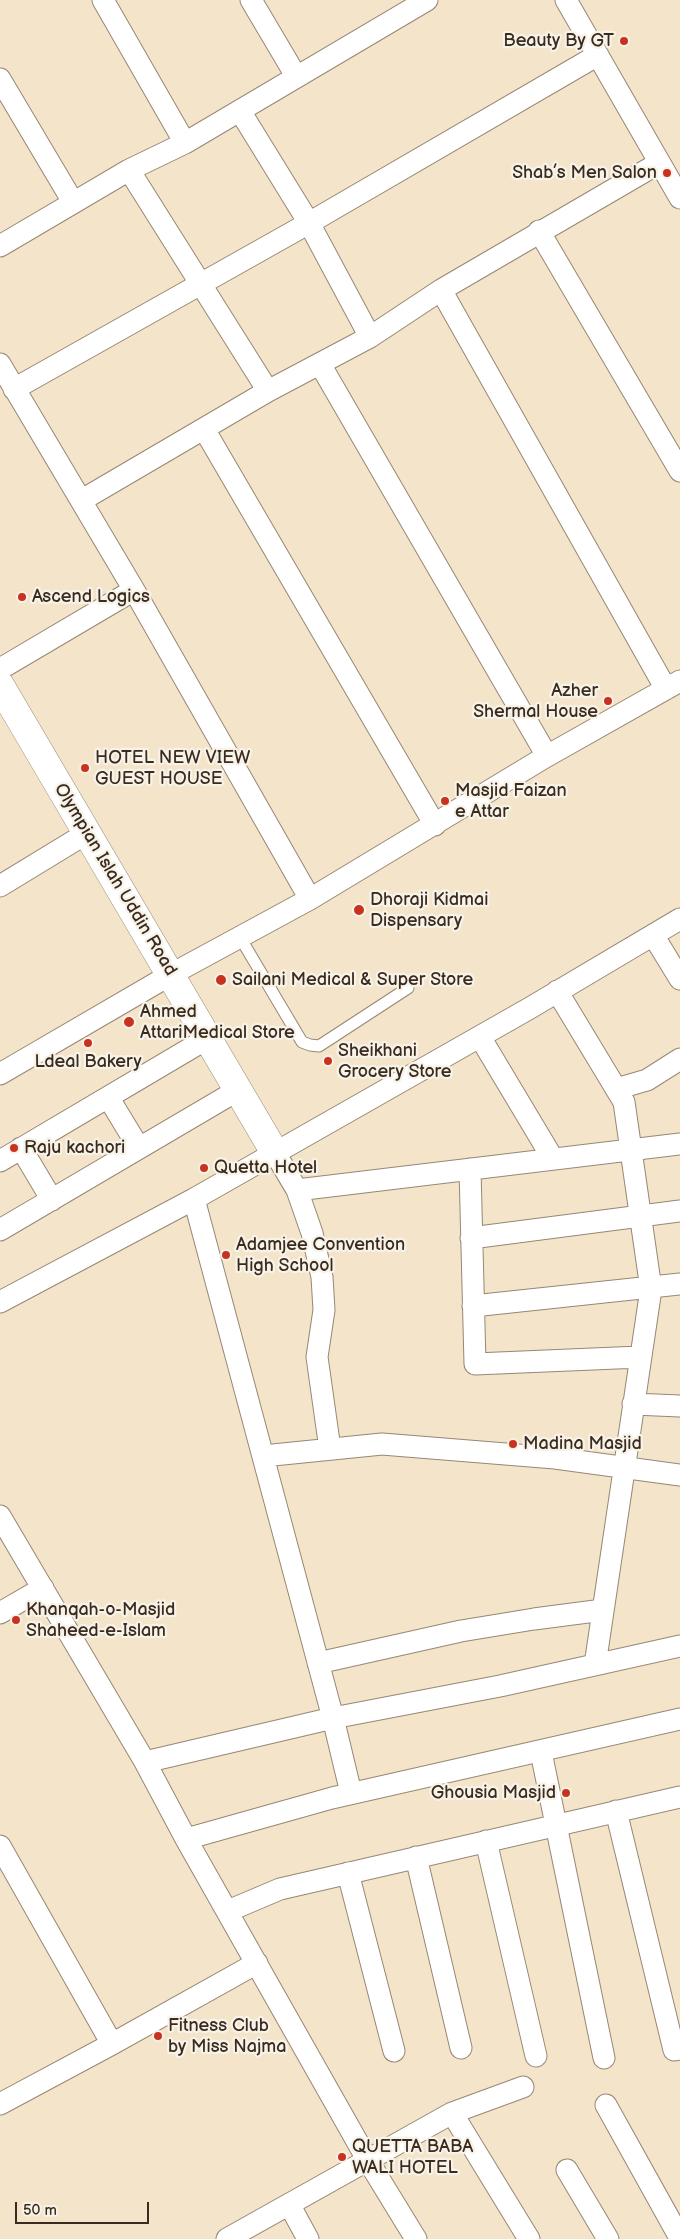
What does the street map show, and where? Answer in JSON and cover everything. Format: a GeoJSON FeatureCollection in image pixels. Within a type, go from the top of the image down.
{"type":"FeatureCollection","features":[{"type":"Feature","properties":{"kind":"street"},"geometry":{"type":"LineString","coordinates":[[103,0],[184,143]]}},
{"type":"Feature","properties":{"kind":"street"},"geometry":{"type":"LineString","coordinates":[[252,0],[296,76]]}},
{"type":"Feature","properties":{"kind":"street"},"geometry":{"type":"LineString","coordinates":[[566,0],[669,172],[680,198]]}},
{"type":"Feature","properties":{"kind":"street"},"geometry":{"type":"LineString","coordinates":[[0,246],[72,202],[240,111],[413,4]]}},
{"type":"Feature","properties":{"kind":"street"},"geometry":{"type":"LineString","coordinates":[[14,389],[309,223],[598,56]]}},
{"type":"Feature","properties":{"kind":"street"},"geometry":{"type":"LineString","coordinates":[[0,79],[72,202]]}},
{"type":"Feature","properties":{"kind":"street"},"geometry":{"type":"LineString","coordinates":[[240,111],[309,223],[370,337]]}},
{"type":"Feature","properties":{"kind":"street"},"geometry":{"type":"LineString","coordinates":[[129,170],[268,391]]}},
{"type":"Feature","properties":{"kind":"street"},"geometry":{"type":"LineString","coordinates":[[82,500],[268,391],[370,337],[440,290],[539,232],[669,172]]}},
{"type":"Feature","properties":{"kind":"street"},"geometry":{"type":"LineString","coordinates":[[539,232],[680,471]]}},
{"type":"Feature","properties":{"kind":"street"},"geometry":{"type":"LineString","coordinates":[[0,1074],[170,974],[241,939],[435,825],[547,756],[673,685],[440,290]]}},
{"type":"Feature","properties":{"kind":"street"},"geometry":{"type":"LineString","coordinates":[[0,364],[82,500],[310,899]]}},
{"type":"Feature","properties":{"kind":"street"},"geometry":{"type":"LineString","coordinates":[[320,364],[547,756]]}},
{"type":"Feature","properties":{"kind":"street"},"geometry":{"type":"LineString","coordinates":[[204,429],[435,825]]}},
{"type":"Feature","properties":{"kind":"street"},"geometry":{"type":"LineString","coordinates":[[0,669],[134,590]]}},
{"type":"Feature","properties":{"kind":"street","name":"Olympian Islah Uddin Road"},"geometry":{"type":"LineString","coordinates":[[0,685],[275,1153]]}},
{"type":"Feature","properties":{"kind":"street"},"geometry":{"type":"LineString","coordinates":[[0,886],[87,833]]}},
{"type":"Feature","properties":{"kind":"street"},"geometry":{"type":"LineString","coordinates":[[0,1302],[194,1199],[480,1037],[680,919]]}},
{"type":"Feature","properties":{"kind":"street"},"geometry":{"type":"LineString","coordinates":[[653,935],[680,979]]}},
{"type":"Feature","properties":{"kind":"street"},"geometry":{"type":"LineString","coordinates":[[557,991],[624,1102],[651,1288],[595,1665]]}},
{"type":"Feature","properties":{"kind":"street"},"geometry":{"type":"LineString","coordinates":[[480,1037],[553,1159]]}},
{"type":"Feature","properties":{"kind":"street"},"geometry":{"type":"LineString","coordinates":[[0,1161],[208,1038]]}},
{"type":"Feature","properties":{"kind":"street"},"geometry":{"type":"LineString","coordinates":[[616,1089],[647,1080],[680,1059]]}},
{"type":"Feature","properties":{"kind":"street"},"geometry":{"type":"LineString","coordinates":[[0,1230],[238,1090]]}},
{"type":"Feature","properties":{"kind":"street"},"geometry":{"type":"LineString","coordinates":[[108,1097],[139,1148]]}},
{"type":"Feature","properties":{"kind":"street"},"geometry":{"type":"LineString","coordinates":[[297,1190],[680,1144]]}},
{"type":"Feature","properties":{"kind":"street"},"geometry":{"type":"LineString","coordinates":[[21,1148],[52,1200]]}},
{"type":"Feature","properties":{"kind":"street"},"geometry":{"type":"LineString","coordinates":[[275,1153],[297,1190],[312,1233],[322,1277],[324,1310],[317,1357],[330,1449]]}},
{"type":"Feature","properties":{"kind":"street"},"geometry":{"type":"LineString","coordinates":[[470,1169],[474,1364],[640,1357]]}},
{"type":"Feature","properties":{"kind":"street"},"geometry":{"type":"LineString","coordinates":[[194,1199],[333,1718],[350,1794]]}},
{"type":"Feature","properties":{"kind":"street"},"geometry":{"type":"LineString","coordinates":[[471,1238],[680,1212]]}},
{"type":"Feature","properties":{"kind":"street"},"geometry":{"type":"LineString","coordinates":[[473,1306],[680,1284]]}},
{"type":"Feature","properties":{"kind":"street"},"geometry":{"type":"LineString","coordinates":[[633,1404],[680,1406]]}},
{"type":"Feature","properties":{"kind":"street"},"geometry":{"type":"LineString","coordinates":[[263,1456],[382,1444],[555,1458],[680,1475]]}},
{"type":"Feature","properties":{"kind":"street"},"geometry":{"type":"LineString","coordinates":[[0,1516],[145,1762],[186,1839],[367,2158],[416,2239]]}},
{"type":"Feature","properties":{"kind":"street"},"geometry":{"type":"LineString","coordinates":[[0,1613],[43,1588]]}},
{"type":"Feature","properties":{"kind":"street"},"geometry":{"type":"LineString","coordinates":[[318,1663],[462,1632],[534,1619],[603,1610]]}},
{"type":"Feature","properties":{"kind":"street"},"geometry":{"type":"LineString","coordinates":[[145,1762],[333,1718],[680,1646]]}},
{"type":"Feature","properties":{"kind":"street"},"geometry":{"type":"LineString","coordinates":[[186,1839],[350,1794],[680,1719]]}},
{"type":"Feature","properties":{"kind":"street"},"geometry":{"type":"LineString","coordinates":[[541,1752],[604,2058]]}},
{"type":"Feature","properties":{"kind":"street"},"geometry":{"type":"LineString","coordinates":[[228,1911],[280,1889],[556,1824],[680,1798]]}},
{"type":"Feature","properties":{"kind":"street"},"geometry":{"type":"LineString","coordinates":[[616,1811],[674,2050],[680,2049]]}},
{"type":"Feature","properties":{"kind":"street"},"geometry":{"type":"LineString","coordinates":[[486,1841],[536,2056]]}},
{"type":"Feature","properties":{"kind":"street"},"geometry":{"type":"LineString","coordinates":[[0,1846],[112,2044]]}},
{"type":"Feature","properties":{"kind":"street"},"geometry":{"type":"LineString","coordinates":[[416,1857],[461,2048]]}},
{"type":"Feature","properties":{"kind":"street"},"geometry":{"type":"LineString","coordinates":[[348,1873],[394,2051]]}},
{"type":"Feature","properties":{"kind":"street"},"geometry":{"type":"LineString","coordinates":[[0,2104],[257,1963]]}},
{"type":"Feature","properties":{"kind":"street"},"geometry":{"type":"LineString","coordinates":[[227,2239],[367,2158],[452,2113],[523,2087]]}},
{"type":"Feature","properties":{"kind":"street"},"geometry":{"type":"LineString","coordinates":[[606,2105],[680,2238]]}},
{"type":"Feature","properties":{"kind":"street"},"geometry":{"type":"LineString","coordinates":[[452,2113],[529,2239]]}},
{"type":"Feature","properties":{"kind":"street"},"geometry":{"type":"LineString","coordinates":[[567,2170],[608,2239]]}},
{"type":"Feature","properties":{"kind":"street"},"geometry":{"type":"LineString","coordinates":[[289,2204],[308,2239]]}},
{"type":"Feature","properties":{"kind":"lane"},"geometry":{"type":"LineString","coordinates":[[241,939],[302,1042],[310,1045],[318,1046],[408,988]]}},
{"type":"Feature","properties":{"kind":"place","name":"Beauty By GT"},"geometry":{"type":"Point","coordinates":[624,41]}},
{"type":"Feature","properties":{"kind":"place","name":"Shab’s Men Salon"},"geometry":{"type":"Point","coordinates":[667,173]}},
{"type":"Feature","properties":{"kind":"place","name":"Ascend Logics"},"geometry":{"type":"Point","coordinates":[22,597]}},
{"type":"Feature","properties":{"kind":"place","name":"Azher Shermal House"},"geometry":{"type":"Point","coordinates":[608,701]}},
{"type":"Feature","properties":{"kind":"place","name":"HOTEL NEW VIEW GUEST HOUSE"},"geometry":{"type":"Point","coordinates":[85,768]}},
{"type":"Feature","properties":{"kind":"place","name":"Masjid Faizan e Attar"},"geometry":{"type":"Point","coordinates":[445,801]}},
{"type":"Feature","properties":{"kind":"place","name":"Dhoraji Kidmai Dispensary"},"geometry":{"type":"Point","coordinates":[359,910]}},
{"type":"Feature","properties":{"kind":"place","name":"Sailani Medical & Super Store"},"geometry":{"type":"Point","coordinates":[221,980]}},
{"type":"Feature","properties":{"kind":"place","name":"Ahmed AttariMedical Store"},"geometry":{"type":"Point","coordinates":[129,1022]}},
{"type":"Feature","properties":{"kind":"place","name":"Ldeal Bakery"},"geometry":{"type":"Point","coordinates":[88,1043]}},
{"type":"Feature","properties":{"kind":"place","name":"Sheikhani Grocery Store"},"geometry":{"type":"Point","coordinates":[328,1061]}},
{"type":"Feature","properties":{"kind":"place","name":"Raju kachori"},"geometry":{"type":"Point","coordinates":[14,1148]}},
{"type":"Feature","properties":{"kind":"place","name":"Quetta Hotel"},"geometry":{"type":"Point","coordinates":[204,1168]}},
{"type":"Feature","properties":{"kind":"place","name":"Adamjee Convention High School"},"geometry":{"type":"Point","coordinates":[226,1255]}},
{"type":"Feature","properties":{"kind":"place","name":"Madina Masjid"},"geometry":{"type":"Point","coordinates":[513,1444]}},
{"type":"Feature","properties":{"kind":"place","name":"Khanqah-o-Masjid Shaheed-e-Islam"},"geometry":{"type":"Point","coordinates":[16,1620]}},
{"type":"Feature","properties":{"kind":"place","name":"Ghousia Masjid"},"geometry":{"type":"Point","coordinates":[566,1793]}},
{"type":"Feature","properties":{"kind":"place","name":"Fitness Club by Miss Najma"},"geometry":{"type":"Point","coordinates":[158,2036]}},
{"type":"Feature","properties":{"kind":"place","name":"QUETTA BABA WALI HOTEL"},"geometry":{"type":"Point","coordinates":[342,2157]}}]}
